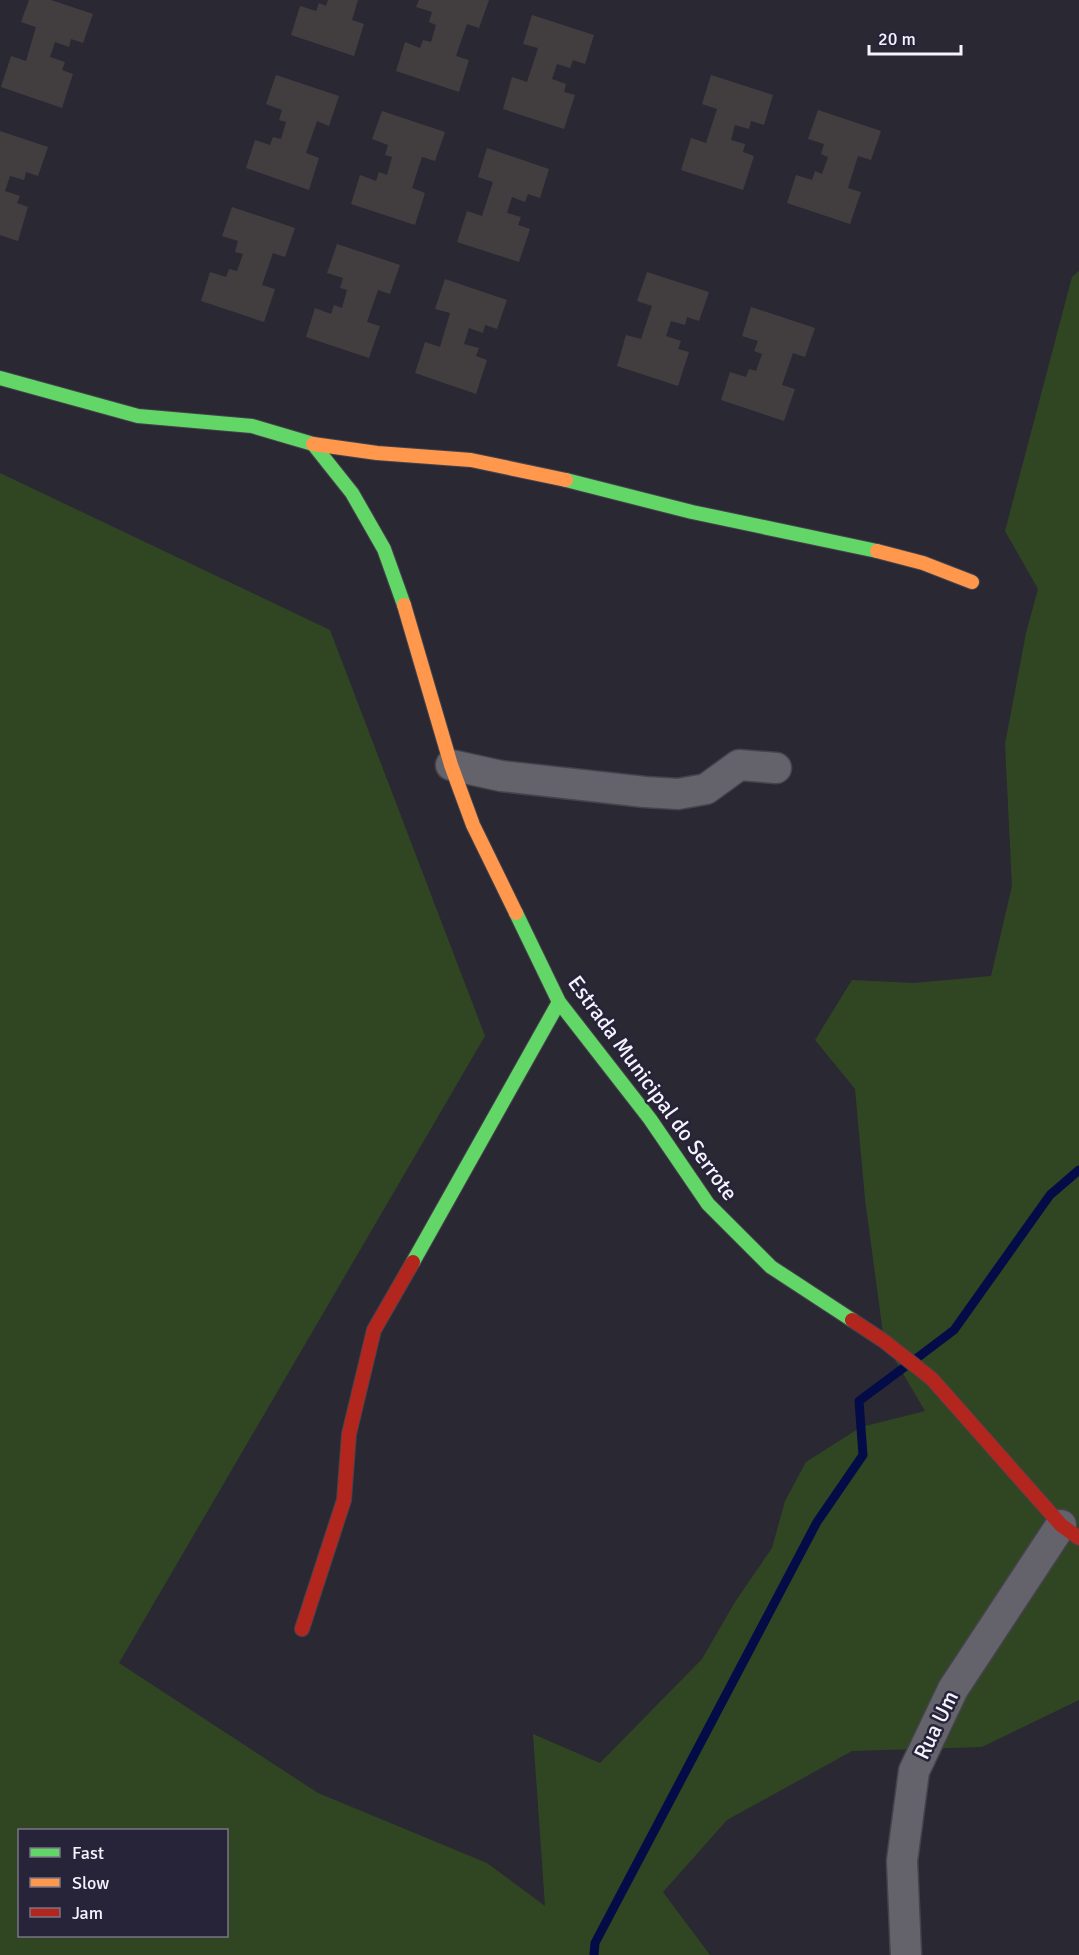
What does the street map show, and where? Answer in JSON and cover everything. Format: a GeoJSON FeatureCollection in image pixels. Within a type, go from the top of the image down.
{"type":"FeatureCollection","features":[{"type":"Feature","properties":{"kind":"street"},"geometry":{"type":"LineString","coordinates":[[0,378],[138,416],[252,426],[313,444],[377,453],[471,460],[593,486],[692,512],[853,545],[923,563],[972,582]]}},
{"type":"Feature","properties":{"kind":"street","name":"Estrada Municipal do Serrote"},"geometry":{"type":"LineString","coordinates":[[313,444],[352,493],[384,549],[408,615],[451,765],[473,825],[559,1002],[650,1119],[708,1204],[771,1267],[895,1349],[932,1379],[1070,1532]]}},
{"type":"Feature","properties":{"kind":"street"},"geometry":{"type":"LineString","coordinates":[[451,765],[501,776],[678,794],[706,789],[739,765],[776,768]]}},
{"type":"Feature","properties":{"kind":"street"},"geometry":{"type":"LineString","coordinates":[[302,1629],[344,1500],[349,1434],[374,1330],[559,1002]]}},
{"type":"Feature","properties":{"kind":"street","name":"Rua Um"},"geometry":{"type":"LineString","coordinates":[[906,1955],[902,1861],[914,1771],[953,1689],[1070,1532]]}},
{"type":"Feature","properties":{"kind":"green space"},"geometry":{"type":"Polygon","coordinates":[[[1079,271],[1079,1700],[982,1747],[852,1751],[727,1820],[663,1892],[710,1955],[0,1955],[0,473],[330,630],[485,1036],[119,1663],[318,1793],[487,1863],[545,1906],[533,1734],[600,1763],[702,1659],[735,1602],[772,1548],[785,1501],[806,1462],[861,1427],[925,1411],[884,1341],[865,1199],[855,1089],[815,1040],[852,980],[914,983],[991,976],[1012,886],[1005,744],[1026,633],[1038,589],[1005,531],[1072,277],[1079,271]]]}},
{"type":"Feature","properties":{"kind":"building"},"geometry":{"type":"Polygon","coordinates":[[[29,0],[51,0],[93,14],[83,43],[71,39],[69,47],[55,42],[50,57],[65,62],[62,70],[73,74],[62,108],[1,87],[11,56],[26,61],[36,27],[21,22],[29,0]]]}},
{"type":"Feature","properties":{"kind":"building"},"geometry":{"type":"Polygon","coordinates":[[[328,0],[358,0],[352,20],[364,24],[354,56],[291,35],[300,6],[316,11],[319,3],[326,6],[328,0]]]}},
{"type":"Feature","properties":{"kind":"building"},"geometry":{"type":"Polygon","coordinates":[[[419,0],[489,0],[479,28],[467,24],[456,56],[469,60],[459,92],[396,71],[405,42],[420,48],[423,40],[431,42],[436,25],[429,22],[432,12],[416,7],[419,0]]]}},
{"type":"Feature","properties":{"kind":"building"},"geometry":{"type":"Polygon","coordinates":[[[532,15],[594,35],[585,64],[573,60],[570,68],[557,64],[552,79],[566,84],[564,92],[575,95],[564,129],[503,109],[512,77],[527,82],[538,48],[523,44],[532,15]]]}},
{"type":"Feature","properties":{"kind":"building"},"geometry":{"type":"Polygon","coordinates":[[[276,75],[339,96],[329,126],[317,121],[306,153],[319,158],[309,190],[246,168],[255,140],[270,145],[273,137],[281,139],[286,122],[279,120],[282,110],[266,104],[276,75]]]}},
{"type":"Feature","properties":{"kind":"building"},"geometry":{"type":"Polygon","coordinates":[[[711,75],[773,95],[764,125],[751,121],[749,129],[735,125],[731,140],[745,144],[743,152],[754,156],[743,190],[681,170],[691,138],[706,143],[717,109],[702,104],[711,75]]]}},
{"type":"Feature","properties":{"kind":"building"},"geometry":{"type":"Polygon","coordinates":[[[818,110],[881,131],[871,160],[858,156],[848,188],[861,192],[850,224],[787,203],[796,175],[812,180],[815,171],[822,174],[828,157],[821,154],[824,144],[808,139],[818,110]]]}},
{"type":"Feature","properties":{"kind":"building"},"geometry":{"type":"Polygon","coordinates":[[[382,111],[445,132],[435,161],[422,157],[412,188],[425,193],[415,225],[351,204],[360,175],[376,181],[379,172],[387,175],[392,157],[385,155],[388,145],[372,139],[382,111]]]}},
{"type":"Feature","properties":{"kind":"building"},"geometry":{"type":"Polygon","coordinates":[[[0,131],[48,147],[38,176],[26,172],[24,180],[10,176],[5,191],[20,196],[17,203],[28,207],[18,241],[0,235],[0,131]]]}},
{"type":"Feature","properties":{"kind":"building"},"geometry":{"type":"Polygon","coordinates":[[[487,148],[549,169],[540,198],[528,194],[525,202],[512,197],[507,213],[521,217],[518,225],[530,229],[519,262],[457,242],[467,211],[482,216],[493,182],[478,177],[487,148]]]}},
{"type":"Feature","properties":{"kind":"building"},"geometry":{"type":"Polygon","coordinates":[[[232,207],[295,228],[285,257],[273,253],[262,285],[275,289],[264,322],[201,301],[210,272],[226,277],[229,269],[237,271],[243,254],[235,252],[238,241],[222,236],[232,207]]]}},
{"type":"Feature","properties":{"kind":"building"},"geometry":{"type":"Polygon","coordinates":[[[337,244],[400,265],[390,294],[378,290],[367,322],[380,326],[369,358],[306,337],[315,308],[331,314],[334,305],[342,308],[347,290],[340,288],[343,278],[327,273],[337,244]]]}},
{"type":"Feature","properties":{"kind":"building"},"geometry":{"type":"Polygon","coordinates":[[[647,272],[709,292],[699,321],[687,317],[685,325],[671,321],[666,336],[681,341],[678,349],[689,352],[678,386],[617,366],[626,335],[641,339],[652,306],[637,301],[647,272]]]}},
{"type":"Feature","properties":{"kind":"building"},"geometry":{"type":"Polygon","coordinates":[[[445,279],[507,300],[497,329],[485,325],[483,333],[469,328],[464,344],[479,348],[476,356],[487,360],[476,394],[415,373],[425,342],[440,347],[450,313],[435,309],[445,279]]]}},
{"type":"Feature","properties":{"kind":"building"},"geometry":{"type":"Polygon","coordinates":[[[751,307],[815,328],[805,357],[793,353],[782,385],[795,389],[784,421],[721,400],[730,372],[746,377],[749,369],[756,371],[762,354],[754,351],[758,341],[742,336],[751,307]]]}},
{"type":"Feature","properties":{"kind":"waterway"},"geometry":{"type":"LineString","coordinates":[[917,1358],[954,1330],[1050,1195],[1079,1170]]}},
{"type":"Feature","properties":{"kind":"waterway"},"geometry":{"type":"LineString","coordinates":[[594,1955],[595,1943],[817,1522],[863,1455],[859,1401],[906,1366]]}},
{"type":"Feature","properties":{"kind":"traffic: fast"},"geometry":{"type":"LineString","coordinates":[[0,378],[138,416],[252,426],[313,444],[352,493],[384,549],[404,605]]}},
{"type":"Feature","properties":{"kind":"traffic: fast"},"geometry":{"type":"LineString","coordinates":[[566,480],[692,512],[877,551]]}},
{"type":"Feature","properties":{"kind":"traffic: fast"},"geometry":{"type":"LineString","coordinates":[[516,913],[559,1002],[650,1119],[708,1204],[771,1267],[852,1320]]}},
{"type":"Feature","properties":{"kind":"traffic: fast"},"geometry":{"type":"LineString","coordinates":[[413,1262],[559,1002]]}},
{"type":"Feature","properties":{"kind":"traffic: slow"},"geometry":{"type":"LineString","coordinates":[[313,444],[377,453],[471,460],[566,480]]}},
{"type":"Feature","properties":{"kind":"traffic: slow"},"geometry":{"type":"LineString","coordinates":[[877,551],[923,563],[972,582]]}},
{"type":"Feature","properties":{"kind":"traffic: slow"},"geometry":{"type":"LineString","coordinates":[[404,605],[451,765],[473,825],[516,913]]}},
{"type":"Feature","properties":{"kind":"traffic: jam"},"geometry":{"type":"LineString","coordinates":[[302,1629],[344,1500],[349,1434],[374,1330],[413,1262]]}},
{"type":"Feature","properties":{"kind":"traffic: jam"},"geometry":{"type":"LineString","coordinates":[[852,1320],[884,1341],[932,1379],[1061,1525],[1079,1538]]}}]}
